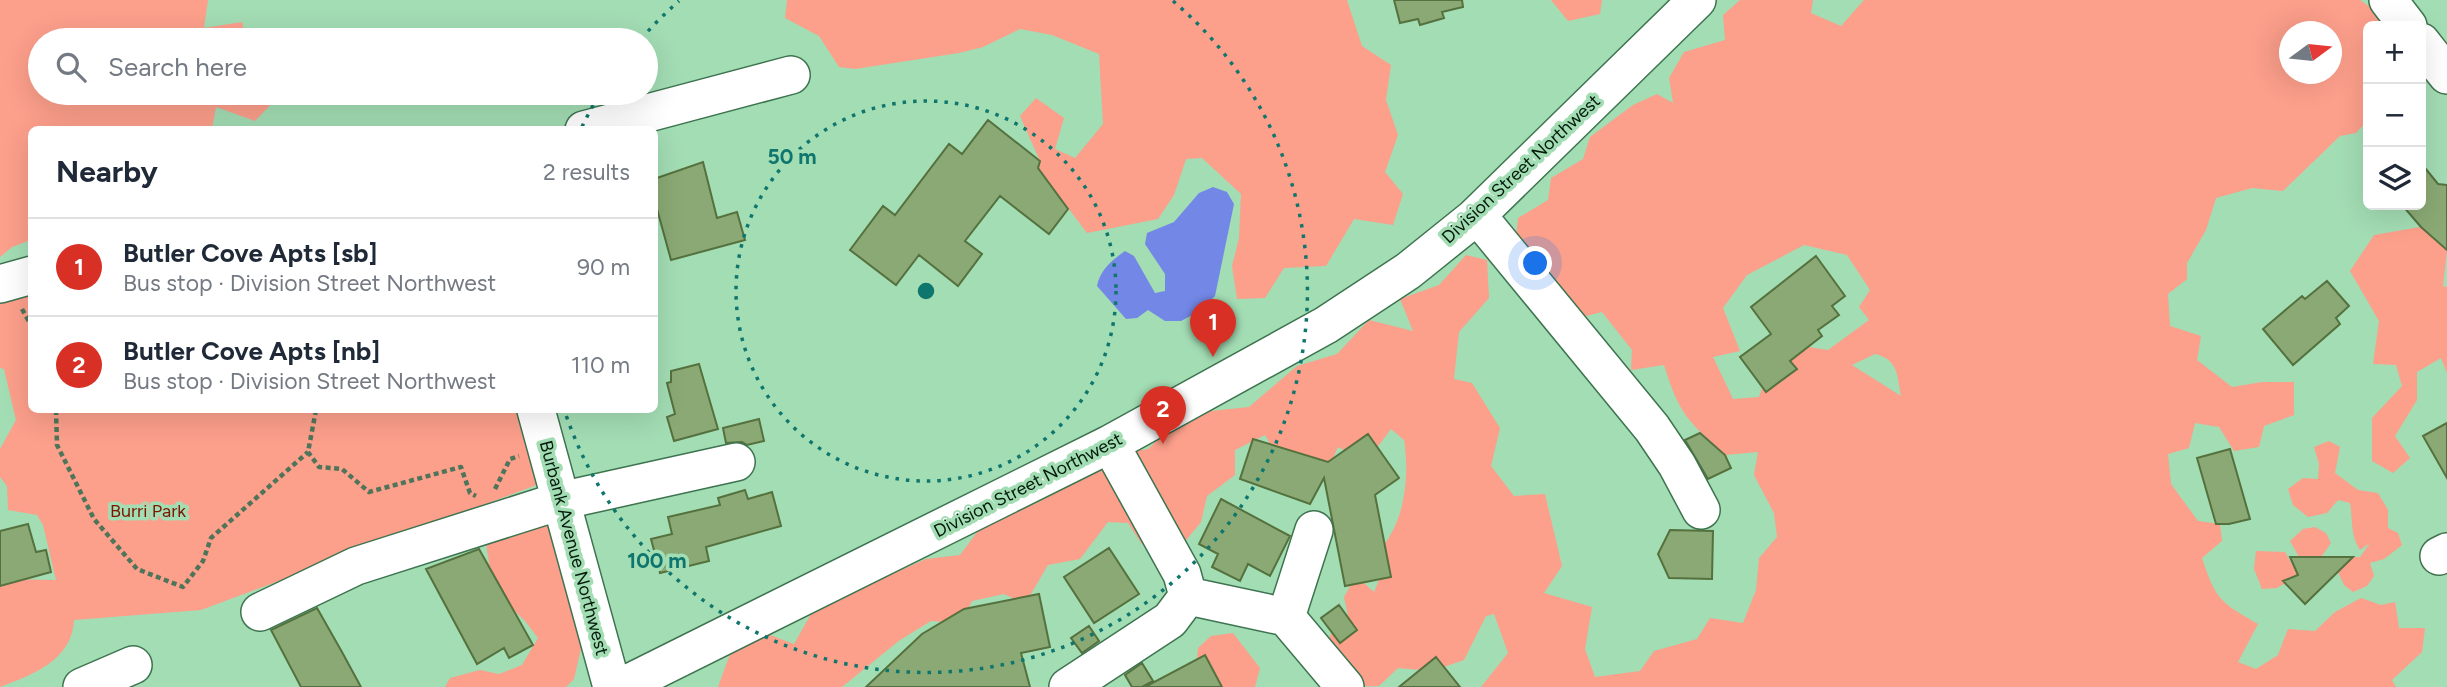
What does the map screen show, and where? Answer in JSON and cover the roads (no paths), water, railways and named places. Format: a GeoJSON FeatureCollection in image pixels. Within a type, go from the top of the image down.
{"type":"FeatureCollection","features":[{"type":"Feature","properties":{"kind":"street","name":"Division Street Northwest"},"geometry":{"type":"LineString","coordinates":[[621,687],[1110,444],[1326,325],[1408,271],[1477,215],[1697,0]]}},
{"type":"Feature","properties":{"kind":"street"},"geometry":{"type":"LineString","coordinates":[[2388,0],[2405,21]]}},
{"type":"Feature","properties":{"kind":"street"},"geometry":{"type":"LineString","coordinates":[[2426,48],[2447,75]]}},
{"type":"Feature","properties":{"kind":"street"},"geometry":{"type":"LineString","coordinates":[[599,126],[791,75]]}},
{"type":"Feature","properties":{"kind":"street"},"geometry":{"type":"LineString","coordinates":[[1477,215],[1652,428],[1677,465],[1701,510]]}},
{"type":"Feature","properties":{"kind":"street"},"geometry":{"type":"LineString","coordinates":[[0,284],[28,276]]}},
{"type":"Feature","properties":{"kind":"street","name":"Burbank Avenue Northwest"},"geometry":{"type":"LineString","coordinates":[[538,413],[612,687]]}},
{"type":"Feature","properties":{"kind":"street"},"geometry":{"type":"LineString","coordinates":[[1110,444],[1182,574],[1188,596]]}},
{"type":"Feature","properties":{"kind":"street"},"geometry":{"type":"LineString","coordinates":[[260,611],[356,566],[560,501],[736,462]]}},
{"type":"Feature","properties":{"kind":"street"},"geometry":{"type":"LineString","coordinates":[[1286,617],[1314,530]]}},
{"type":"Feature","properties":{"kind":"street"},"geometry":{"type":"LineString","coordinates":[[1188,596],[1286,617],[1345,687]]}},
{"type":"Feature","properties":{"kind":"street"},"geometry":{"type":"LineString","coordinates":[[1073,686],[1170,620],[1188,596]]}},
{"type":"Feature","properties":{"kind":"street"},"geometry":{"type":"LineString","coordinates":[[82,687],[133,665]]}},
{"type":"Feature","properties":{"kind":"water"},"geometry":{"type":"Polygon","coordinates":[[[1213,187],[1227,192],[1234,204],[1215,296],[1200,311],[1181,321],[1165,321],[1148,310],[1137,318],[1126,319],[1097,286],[1104,270],[1125,251],[1134,256],[1155,293],[1165,291],[1165,274],[1145,244],[1147,233],[1174,222],[1199,193],[1213,187]]]}},
{"type":"Feature","properties":{"kind":"place","name":"Butler Cove Apts [sb]"},"geometry":{"type":"Point","coordinates":[1213,357]}},
{"type":"Feature","properties":{"kind":"place","name":"Butler Cove Apts [nb]"},"geometry":{"type":"Point","coordinates":[1163,444]}},
{"type":"Feature","properties":{"kind":"park label","name":"Burri Park"},"geometry":{"type":"Point","coordinates":[148,511]}}]}
